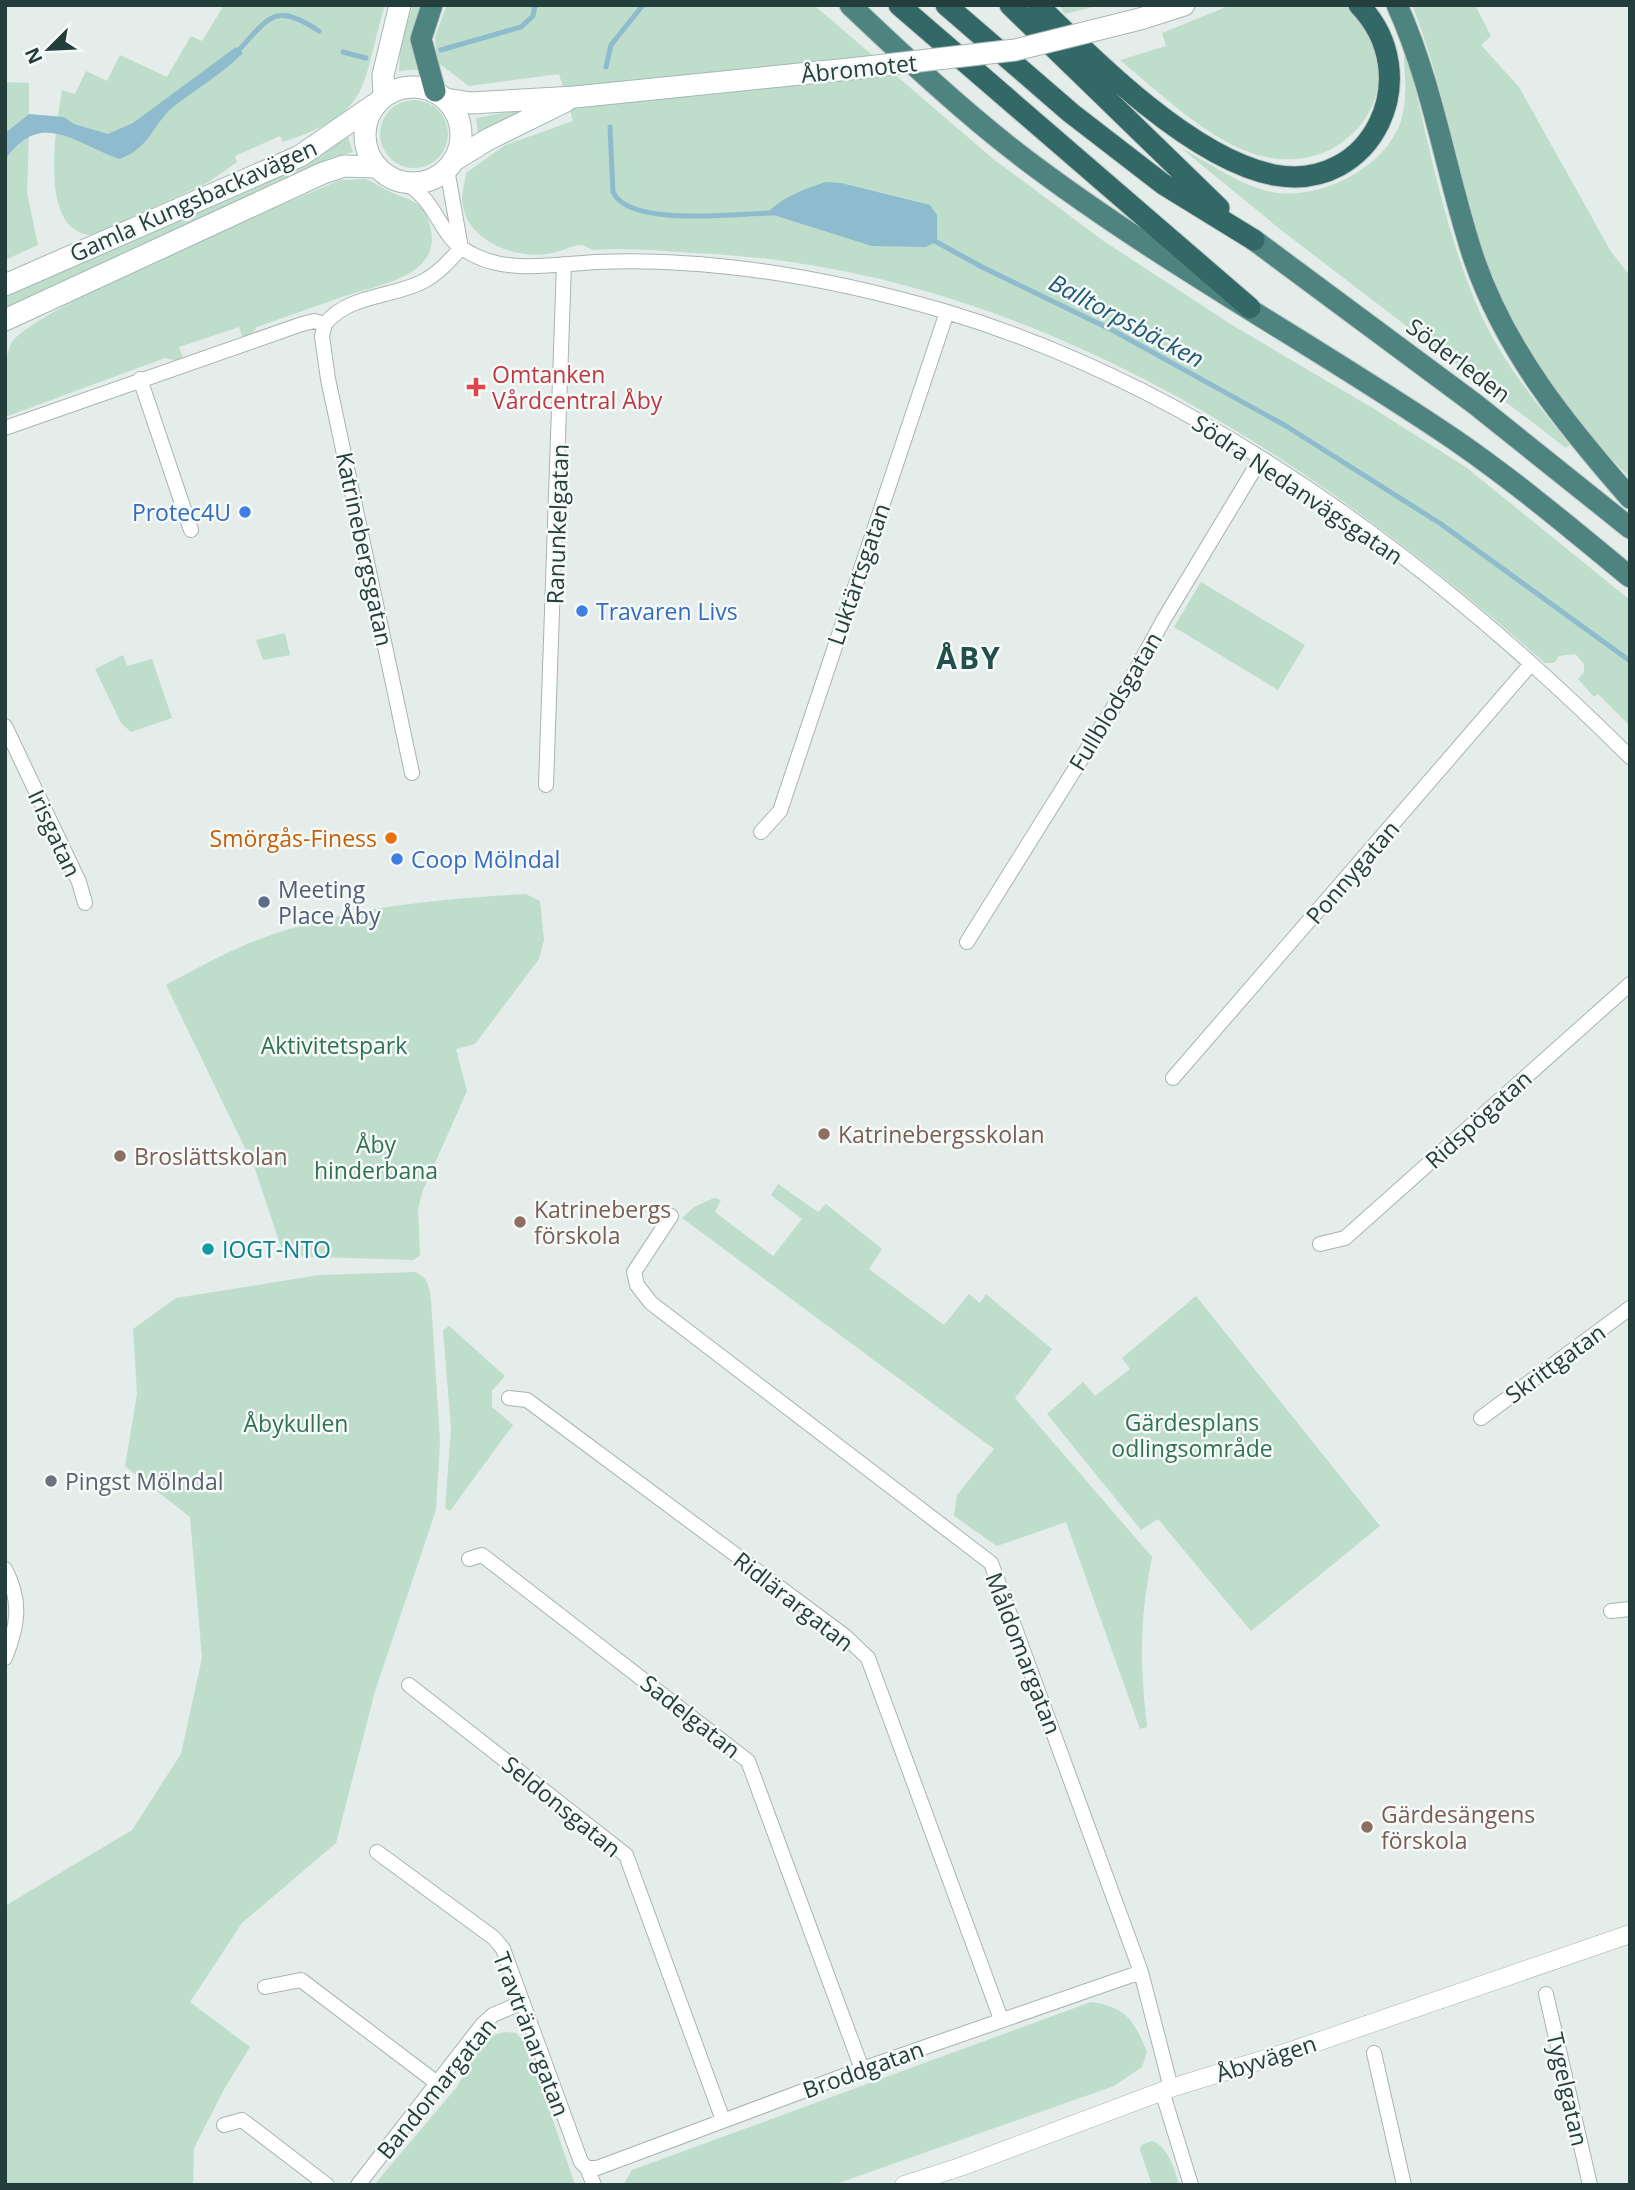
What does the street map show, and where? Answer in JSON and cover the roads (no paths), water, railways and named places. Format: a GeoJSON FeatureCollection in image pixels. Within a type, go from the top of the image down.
{"type":"FeatureCollection","features":[{"type":"Feature","properties":{"kind":"highway"},"geometry":{"type":"LineString","coordinates":[[432,5],[421,39],[440,95]]}},
{"type":"Feature","properties":{"kind":"highway"},"geometry":{"type":"LineString","coordinates":[[850,5],[903,56],[1019,155],[1153,250],[1250,308],[1493,467],[1630,577]]}},
{"type":"Feature","properties":{"kind":"highway"},"geometry":{"type":"LineString","coordinates":[[899,5],[1250,308]]}},
{"type":"Feature","properties":{"kind":"highway"},"geometry":{"type":"LineString","coordinates":[[946,5],[1071,113],[1163,184],[1254,240]]}},
{"type":"Feature","properties":{"kind":"highway"},"geometry":{"type":"LineString","coordinates":[[1010,5],[1117,112],[1254,240]]}},
{"type":"Feature","properties":{"kind":"highway"},"geometry":{"type":"LineString","coordinates":[[1038,5],[1123,85],[1217,155],[1251,169],[1299,178],[1337,168],[1355,155],[1367,142],[1387,103],[1391,80],[1387,51],[1379,30],[1359,5]]}},
{"type":"Feature","properties":{"kind":"highway"},"geometry":{"type":"LineString","coordinates":[[1397,5],[1427,83],[1465,228],[1494,307],[1532,378],[1576,437],[1630,498]]}},
{"type":"Feature","properties":{"kind":"highway","name":"Söderleden"},"geometry":{"type":"LineString","coordinates":[[1254,240],[1475,404],[1630,528]]}},
{"type":"Feature","properties":{"kind":"main road"},"geometry":{"type":"LineString","coordinates":[[400,5],[379,101],[368,117],[365,137],[367,150],[377,167],[391,177],[406,182]]}},
{"type":"Feature","properties":{"kind":"main road","name":"Åbromotet"},"geometry":{"type":"LineString","coordinates":[[1140,19],[1164,5]]}},
{"type":"Feature","properties":{"kind":"main road","name":"Åbromotet"},"geometry":{"type":"LineString","coordinates":[[379,101],[409,86],[471,103],[575,97],[1015,50],[1140,19],[1184,5]]}},
{"type":"Feature","properties":{"kind":"main road"},"geometry":{"type":"LineString","coordinates":[[440,95],[456,113],[461,129],[460,145],[450,165]]}},
{"type":"Feature","properties":{"kind":"main road","name":"Åbromotet"},"geometry":{"type":"LineString","coordinates":[[406,182],[428,181],[486,140],[575,97]]}},
{"type":"Feature","properties":{"kind":"main road","name":"Gamla Kungsbackavägen"},"geometry":{"type":"LineString","coordinates":[[5,285],[300,156],[379,101]]}},
{"type":"Feature","properties":{"kind":"main road","name":"Gamla Kungsbackavägen"},"geometry":{"type":"LineString","coordinates":[[5,320],[323,173],[352,165],[377,167]]}},
{"type":"Feature","properties":{"kind":"street"},"geometry":{"type":"LineString","coordinates":[[450,165],[461,248]]}},
{"type":"Feature","properties":{"kind":"street"},"geometry":{"type":"LineString","coordinates":[[406,182],[426,200],[449,240],[461,248]]}},
{"type":"Feature","properties":{"kind":"street"},"geometry":{"type":"LineString","coordinates":[[5,428],[302,324],[314,321],[324,324],[337,311],[356,302],[423,282],[461,248]]}},
{"type":"Feature","properties":{"kind":"street","name":"Södra Nedanvägsgatan"},"geometry":{"type":"LineString","coordinates":[[461,248],[486,261],[507,264],[679,262],[739,267],[859,288],[947,312],[1038,344],[1147,393],[1261,458],[1369,533],[1530,665],[1630,757]]}},
{"type":"Feature","properties":{"kind":"street","name":"Ranunkelgatan"},"geometry":{"type":"LineString","coordinates":[[546,785],[565,320],[564,264]]}},
{"type":"Feature","properties":{"kind":"street","name":"Luktärtsgatan"},"geometry":{"type":"LineString","coordinates":[[761,832],[780,811],[947,312]]}},
{"type":"Feature","properties":{"kind":"street","name":"Katrinebergsgatan"},"geometry":{"type":"LineString","coordinates":[[324,324],[322,337],[328,379],[412,773]]}},
{"type":"Feature","properties":{"kind":"street"},"geometry":{"type":"LineString","coordinates":[[140,379],[191,530]]}},
{"type":"Feature","properties":{"kind":"street","name":"Fullblodsgatan"},"geometry":{"type":"LineString","coordinates":[[967,942],[1130,681],[1261,458]]}},
{"type":"Feature","properties":{"kind":"street","name":"Ponnygatan"},"geometry":{"type":"LineString","coordinates":[[1173,1078],[1530,665]]}},
{"type":"Feature","properties":{"kind":"street","name":"Irisgatan"},"geometry":{"type":"LineString","coordinates":[[5,726],[79,882],[85,903]]}},
{"type":"Feature","properties":{"kind":"street","name":"Ridspögatan"},"geometry":{"type":"LineString","coordinates":[[1321,1244],[1345,1238],[1630,984]]}},
{"type":"Feature","properties":{"kind":"street","name":"Måldomargatan"},"geometry":{"type":"LineString","coordinates":[[671,1216],[634,1272],[636,1285],[651,1303],[990,1563],[1141,1972],[1191,2185]]}},
{"type":"Feature","properties":{"kind":"street","name":"Skrittgatan"},"geometry":{"type":"LineString","coordinates":[[1481,1418],[1630,1308]]}},
{"type":"Feature","properties":{"kind":"street","name":"Ridlärargatan"},"geometry":{"type":"LineString","coordinates":[[509,1398],[527,1400],[845,1636],[868,1658],[1002,2020]]}},
{"type":"Feature","properties":{"kind":"street","name":"Sadelgatan"},"geometry":{"type":"LineString","coordinates":[[470,1559],[482,1555],[748,1760],[862,2070]]}},
{"type":"Feature","properties":{"kind":"street"},"geometry":{"type":"LineString","coordinates":[[5,1569],[16,1595],[19,1619],[5,1658]]}},
{"type":"Feature","properties":{"kind":"street"},"geometry":{"type":"LineString","coordinates":[[1611,1611],[1630,1609]]}},
{"type":"Feature","properties":{"kind":"street","name":"Seldonsgatan"},"geometry":{"type":"LineString","coordinates":[[408,1685],[626,1856],[723,2120]]}},
{"type":"Feature","properties":{"kind":"street","name":"Travtränargatan"},"geometry":{"type":"LineString","coordinates":[[377,1852],[494,1938],[503,1950],[581,2162],[587,2168],[594,2185]]}},
{"type":"Feature","properties":{"kind":"street","name":"Åbyvägen"},"geometry":{"type":"LineString","coordinates":[[904,2185],[960,2167],[1167,2089],[1291,2051],[1630,1934]]}},
{"type":"Feature","properties":{"kind":"street","name":"Broddgatan"},"geometry":{"type":"LineString","coordinates":[[587,2168],[597,2168],[723,2120],[1141,1972]]}},
{"type":"Feature","properties":{"kind":"street"},"geometry":{"type":"LineString","coordinates":[[265,1987],[301,1980],[437,2082]]}},
{"type":"Feature","properties":{"kind":"street","name":"Tygelgatan"},"geometry":{"type":"LineString","coordinates":[[1546,1994],[1590,2185]]}},
{"type":"Feature","properties":{"kind":"street","name":"Bandomargatan"},"geometry":{"type":"LineString","coordinates":[[358,2185],[492,2014],[521,2003]]}},
{"type":"Feature","properties":{"kind":"street"},"geometry":{"type":"LineString","coordinates":[[1374,2053],[1404,2185]]}},
{"type":"Feature","properties":{"kind":"street"},"geometry":{"type":"LineString","coordinates":[[224,2125],[242,2120],[327,2185]]}},
{"type":"Feature","properties":{"kind":"water"},"geometry":{"type":"Polygon","coordinates":[[[236,47],[243,53],[169,111],[145,142],[130,154],[119,159],[72,138],[44,133],[31,136],[18,145],[5,160],[5,133],[29,114],[64,117],[74,124],[108,134],[133,123],[236,47]]]}},
{"type":"Feature","properties":{"kind":"water"},"geometry":{"type":"Polygon","coordinates":[[[825,182],[841,183],[930,205],[937,215],[937,241],[926,247],[872,246],[767,213],[787,198],[825,182]]]}},
{"type":"Feature","properties":{"kind":"waterway","name":"Balltorpsbäcken"},"geometry":{"type":"LineString","coordinates":[[441,50],[521,27],[533,16],[535,5]]}},
{"type":"Feature","properties":{"kind":"waterway","name":"Balltorpsbäcken"},"geometry":{"type":"LineString","coordinates":[[606,67],[611,45],[643,5]]}},
{"type":"Feature","properties":{"kind":"waterway","name":"Balltorpsbäcken"},"geometry":{"type":"LineString","coordinates":[[234,55],[264,23],[281,15],[319,31]]}},
{"type":"Feature","properties":{"kind":"waterway","name":"Balltorpsbäcken"},"geometry":{"type":"LineString","coordinates":[[343,52],[366,58]]}},
{"type":"Feature","properties":{"kind":"waterway","name":"Balltorpsbäcken"},"geometry":{"type":"LineString","coordinates":[[610,127],[613,192],[623,203],[640,210],[686,216],[773,213]]}},
{"type":"Feature","properties":{"kind":"waterway","name":"Balltorpsbäcken"},"geometry":{"type":"LineString","coordinates":[[933,240],[982,267],[1114,331],[1286,426],[1441,524],[1630,661]]}},
{"type":"Feature","properties":{"kind":"place","name":"Omtanken Vårdcentral Åby"},"geometry":{"type":"Point","coordinates":[476,387]}},
{"type":"Feature","properties":{"kind":"place","name":"Protec4U"},"geometry":{"type":"Point","coordinates":[245,512]}},
{"type":"Feature","properties":{"kind":"place","name":"Travaren Livs"},"geometry":{"type":"Point","coordinates":[582,611]}},
{"type":"Feature","properties":{"kind":"place","name":"Smörgås-Finess"},"geometry":{"type":"Point","coordinates":[391,838]}},
{"type":"Feature","properties":{"kind":"place","name":"Coop Mölndal"},"geometry":{"type":"Point","coordinates":[397,859]}},
{"type":"Feature","properties":{"kind":"place","name":"Meeting Place Åby"},"geometry":{"type":"Point","coordinates":[264,902]}},
{"type":"Feature","properties":{"kind":"place","name":"Katrinebergsskolan"},"geometry":{"type":"Point","coordinates":[824,1134]}},
{"type":"Feature","properties":{"kind":"place","name":"Broslättskolan"},"geometry":{"type":"Point","coordinates":[120,1156]}},
{"type":"Feature","properties":{"kind":"place","name":"Katrinebergs förskola"},"geometry":{"type":"Point","coordinates":[520,1222]}},
{"type":"Feature","properties":{"kind":"place","name":"IOGT-NTO"},"geometry":{"type":"Point","coordinates":[208,1249]}},
{"type":"Feature","properties":{"kind":"place","name":"Pingst Mölndal"},"geometry":{"type":"Point","coordinates":[51,1481]}},
{"type":"Feature","properties":{"kind":"place","name":"Gärdesängens förskola"},"geometry":{"type":"Point","coordinates":[1367,1827]}},
{"type":"Feature","properties":{"kind":"district","name":"ÅBY"},"geometry":{"type":"Point","coordinates":[969,657]}},
{"type":"Feature","properties":{"kind":"park label","name":"Aktivitetspark"},"geometry":{"type":"Point","coordinates":[334,1045]}},
{"type":"Feature","properties":{"kind":"park label","name":"Åby hinderbana"},"geometry":{"type":"Point","coordinates":[376,1157]}},
{"type":"Feature","properties":{"kind":"park label","name":"Åbykullen"},"geometry":{"type":"Point","coordinates":[296,1423]}},
{"type":"Feature","properties":{"kind":"park label","name":"Gärdesplans odlingsområde"},"geometry":{"type":"Point","coordinates":[1192,1435]}}]}
